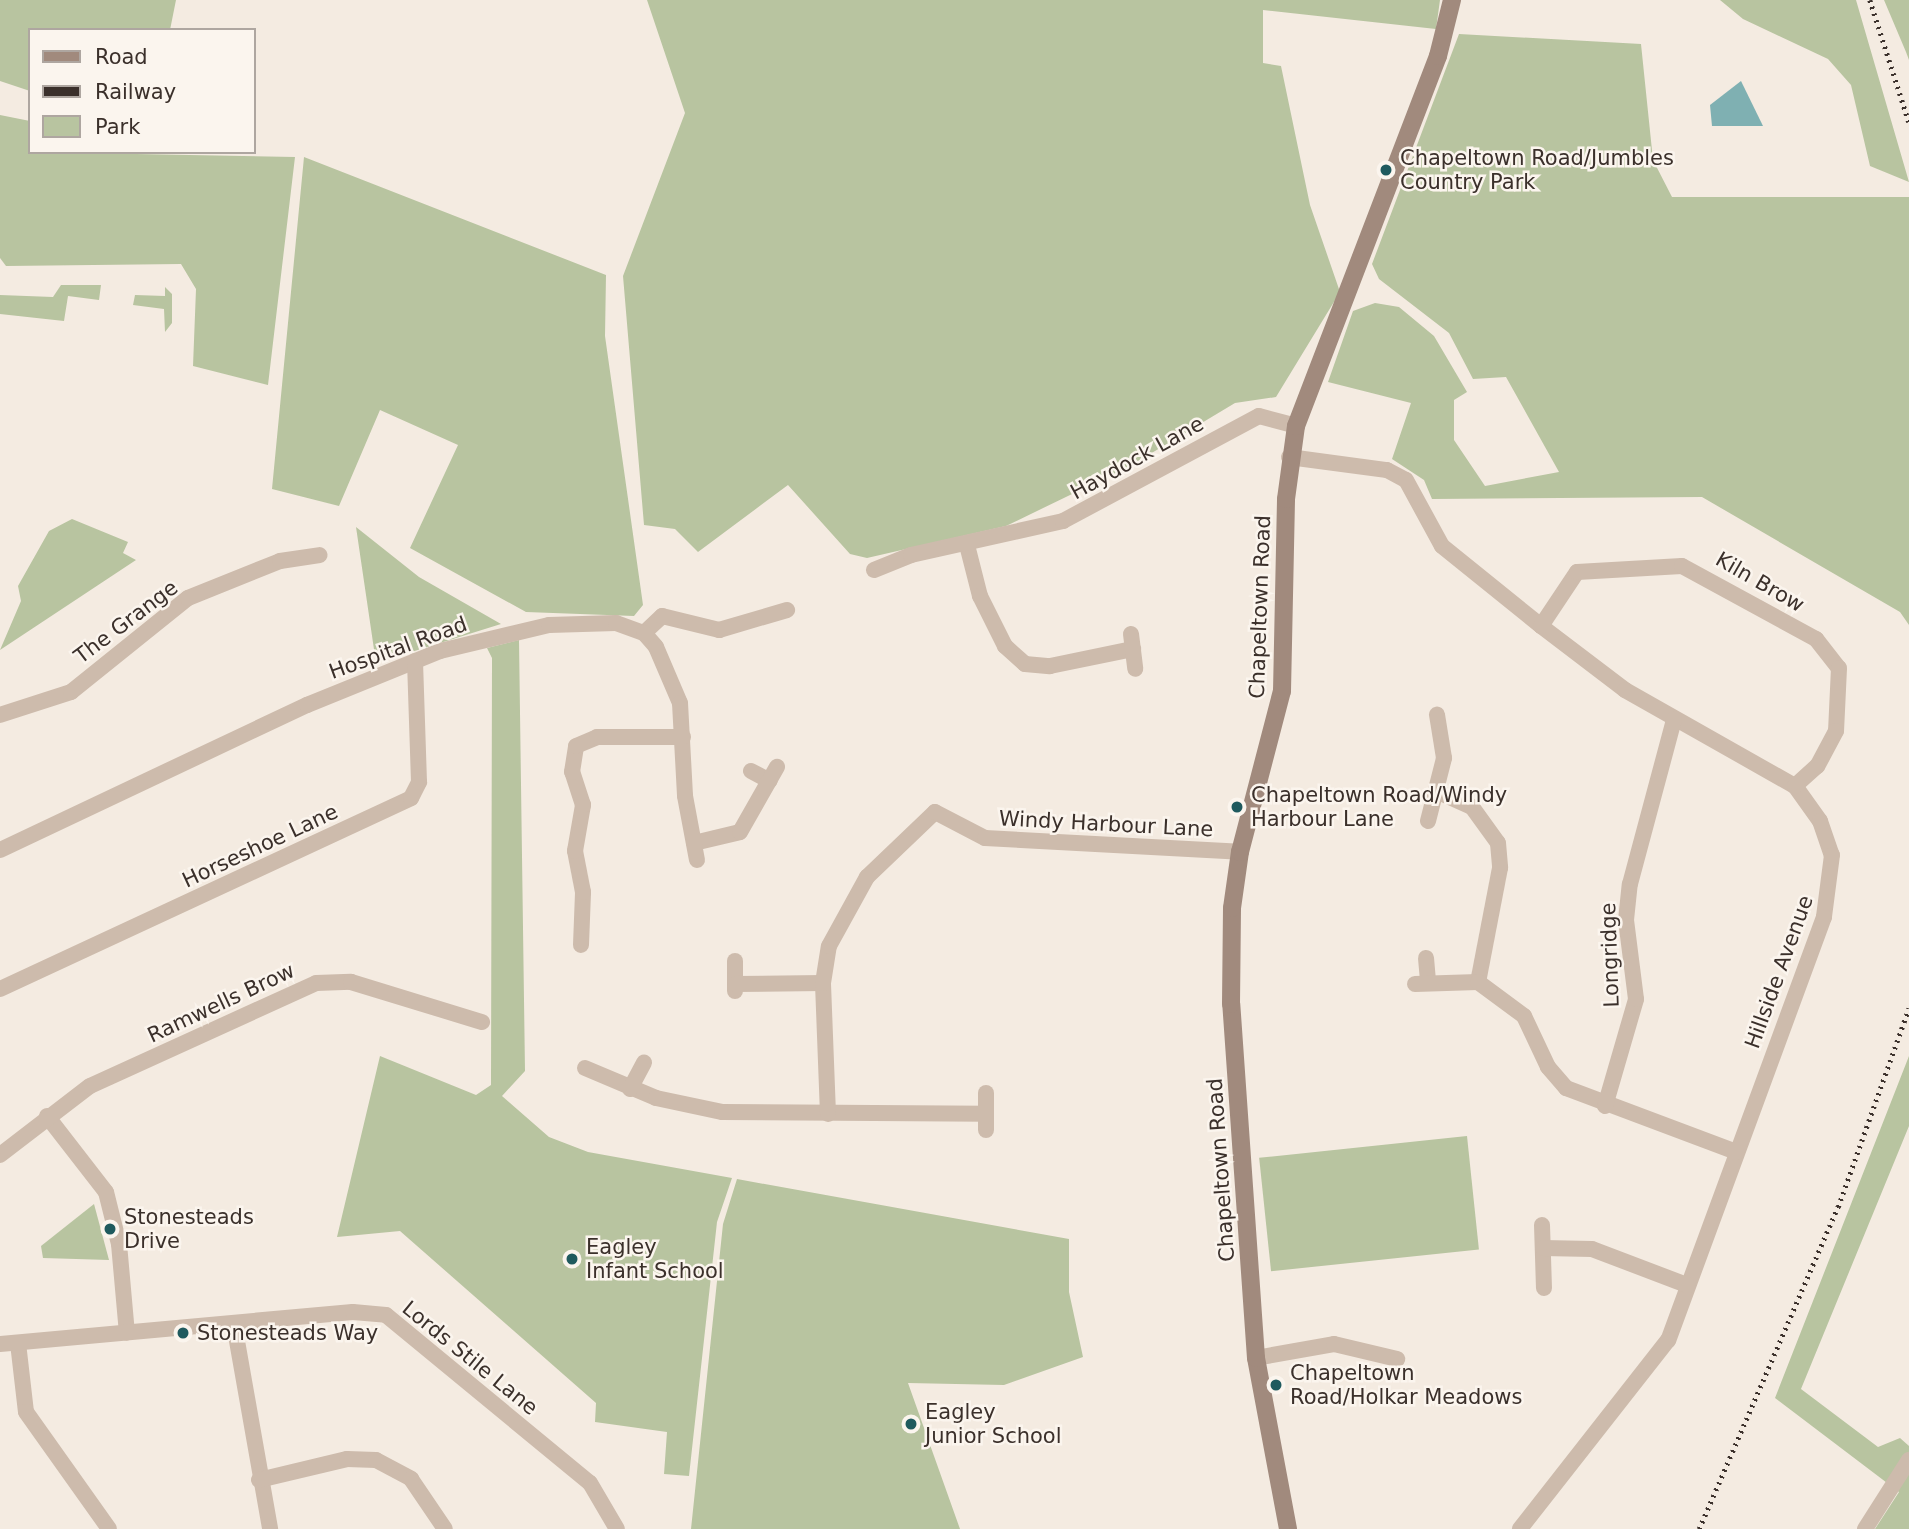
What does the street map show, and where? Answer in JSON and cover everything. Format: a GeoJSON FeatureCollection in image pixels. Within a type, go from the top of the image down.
{"type":"FeatureCollection","features":[{"type":"Feature","properties":{"kind":"main road","name":"Chapeltown Road"},"geometry":{"type":"LineString","coordinates":[[1288,1529],[1256,1358],[1231,1004],[1230,941],[1240,852],[1282,691],[1289,457],[1296,426],[1433,69],[1452,0]]}},
{"type":"Feature","properties":{"kind":"street","name":"Haydock Lane"},"geometry":{"type":"LineString","coordinates":[[874,570],[1100,506],[1259,416],[1296,426]]}},
{"type":"Feature","properties":{"kind":"street","name":"Hillside Avenue"},"geometry":{"type":"LineString","coordinates":[[1289,457],[1397,473],[1419,495],[1442,546],[1541,626],[1674,720],[1770,767],[1795,786],[1828,838],[1831,887],[1660,1356],[1520,1529]]}},
{"type":"Feature","properties":{"kind":"street"},"geometry":{"type":"LineString","coordinates":[[967,545],[980,596],[1005,646],[1025,664],[1050,666],[1132,641],[1135,669]]}},
{"type":"Feature","properties":{"kind":"street","name":"The Grange"},"geometry":{"type":"LineString","coordinates":[[0,715],[71,692],[188,598],[280,561],[320,555]]}},
{"type":"Feature","properties":{"kind":"street","name":"Kiln Brow"},"geometry":{"type":"LineString","coordinates":[[1541,626],[1577,572],[1682,566],[1816,639],[1839,668],[1836,731],[1817,766],[1795,786]]}},
{"type":"Feature","properties":{"kind":"street"},"geometry":{"type":"LineString","coordinates":[[697,860],[680,703],[644,633],[662,616],[719,630],[787,610]]}},
{"type":"Feature","properties":{"kind":"street","name":"Hospital Road"},"geometry":{"type":"LineString","coordinates":[[0,850],[415,661],[549,625],[616,622],[644,633]]}},
{"type":"Feature","properties":{"kind":"street","name":"Horseshoe Lane"},"geometry":{"type":"LineString","coordinates":[[0,989],[411,798],[419,782],[421,699],[415,661]]}},
{"type":"Feature","properties":{"kind":"street"},"geometry":{"type":"LineString","coordinates":[[1428,821],[1444,758],[1437,715]]}},
{"type":"Feature","properties":{"kind":"street","name":"Longridge"},"geometry":{"type":"LineString","coordinates":[[1605,1106],[1636,999],[1626,920],[1630,884],[1674,720]]}},
{"type":"Feature","properties":{"kind":"street"},"geometry":{"type":"LineString","coordinates":[[581,944],[588,924],[575,851],[583,805],[572,772],[576,746],[597,737],[683,737]]}},
{"type":"Feature","properties":{"kind":"street"},"geometry":{"type":"LineString","coordinates":[[694,842],[740,832],[774,774],[751,771]]}},
{"type":"Feature","properties":{"kind":"street"},"geometry":{"type":"LineString","coordinates":[[1436,791],[1472,807],[1498,843],[1500,868],[1478,982]]}},
{"type":"Feature","properties":{"kind":"street","name":"Windy Harbour Lane"},"geometry":{"type":"LineString","coordinates":[[823,983],[837,928],[867,877],[935,812],[985,838],[1240,852]]}},
{"type":"Feature","properties":{"kind":"street"},"geometry":{"type":"LineString","coordinates":[[1426,958],[1421,983],[1478,982],[1524,1016],[1548,1067],[1566,1088],[1605,1106],[1736,1152]]}},
{"type":"Feature","properties":{"kind":"street"},"geometry":{"type":"LineString","coordinates":[[735,961],[735,988],[823,983],[828,1114]]}},
{"type":"Feature","properties":{"kind":"street","name":"Ramwells Brow"},"geometry":{"type":"LineString","coordinates":[[0,1155],[47,1116],[90,1086],[316,983],[351,982],[482,1022]]}},
{"type":"Feature","properties":{"kind":"street"},"geometry":{"type":"LineString","coordinates":[[630,1089],[644,1063]]}},
{"type":"Feature","properties":{"kind":"street"},"geometry":{"type":"LineString","coordinates":[[585,1068],[630,1089],[722,1112],[986,1122],[986,1093]]}},
{"type":"Feature","properties":{"kind":"street"},"geometry":{"type":"LineString","coordinates":[[0,1344],[127,1333],[119,1244],[106,1192],[47,1116]]}},
{"type":"Feature","properties":{"kind":"street"},"geometry":{"type":"LineString","coordinates":[[1542,1224],[1544,1288]]}},
{"type":"Feature","properties":{"kind":"street"},"geometry":{"type":"LineString","coordinates":[[1543,1248],[1592,1249],[1687,1285]]}},
{"type":"Feature","properties":{"kind":"street","name":"Lords Stile Lane"},"geometry":{"type":"LineString","coordinates":[[127,1333],[353,1312],[386,1315],[590,1483],[617,1529]]}},
{"type":"Feature","properties":{"kind":"street"},"geometry":{"type":"LineString","coordinates":[[234,1324],[258,1480],[270,1529]]}},
{"type":"Feature","properties":{"kind":"street"},"geometry":{"type":"LineString","coordinates":[[18,1343],[26,1412],[109,1529]]}},
{"type":"Feature","properties":{"kind":"street"},"geometry":{"type":"LineString","coordinates":[[1256,1358],[1334,1344],[1398,1361]]}},
{"type":"Feature","properties":{"kind":"street"},"geometry":{"type":"LineString","coordinates":[[258,1480],[347,1459],[376,1460],[411,1479],[445,1529]]}},
{"type":"Feature","properties":{"kind":"street"},"geometry":{"type":"LineString","coordinates":[[1865,1529],[1909,1460]]}},
{"type":"Feature","properties":{"kind":"green space"},"geometry":{"type":"Polygon","coordinates":[[[0,0],[176,0],[170,28],[28,28],[28,90],[0,81],[0,0]]]}},
{"type":"Feature","properties":{"kind":"green space"},"geometry":{"type":"Polygon","coordinates":[[[647,0],[1440,0],[1436,29],[1263,10],[1263,63],[1281,66],[1310,205],[1340,292],[1276,397],[1235,403],[1130,466],[1006,526],[867,558],[850,554],[788,485],[698,552],[675,529],[644,525],[623,276],[685,113],[647,0]]]}},
{"type":"Feature","properties":{"kind":"green space"},"geometry":{"type":"Polygon","coordinates":[[[1720,0],[1856,0],[1909,182],[1870,166],[1851,85],[1828,59],[1743,19],[1720,0]]]}},
{"type":"Feature","properties":{"kind":"green space"},"geometry":{"type":"Polygon","coordinates":[[[1884,0],[1909,0],[1909,60],[1906,52],[1884,0]]]}},
{"type":"Feature","properties":{"kind":"green space"},"geometry":{"type":"Polygon","coordinates":[[[1459,34],[1641,44],[1653,160],[1672,197],[1909,197],[1909,625],[1900,612],[1702,497],[1432,499],[1424,480],[1392,459],[1411,403],[1328,382],[1353,311],[1375,303],[1399,307],[1434,336],[1467,392],[1454,400],[1454,440],[1485,486],[1559,472],[1506,377],[1473,379],[1449,333],[1379,279],[1372,264],[1459,34]]]}},
{"type":"Feature","properties":{"kind":"green space"},"geometry":{"type":"Polygon","coordinates":[[[0,115],[28,121],[28,154],[295,157],[268,385],[193,366],[196,289],[181,264],[6,266],[0,258],[0,115]]]}},
{"type":"Feature","properties":{"kind":"green space"},"geometry":{"type":"Polygon","coordinates":[[[304,157],[606,275],[605,336],[643,605],[634,616],[526,612],[410,548],[458,445],[380,410],[339,506],[272,489],[304,157]]]}},
{"type":"Feature","properties":{"kind":"green space"},"geometry":{"type":"Polygon","coordinates":[[[61,285],[101,285],[99,300],[68,296],[64,321],[0,314],[0,295],[53,297],[61,285]]]}},
{"type":"Feature","properties":{"kind":"green space"},"geometry":{"type":"Polygon","coordinates":[[[165,287],[172,294],[172,323],[165,332],[164,309],[133,305],[135,295],[165,296],[165,287]]]}},
{"type":"Feature","properties":{"kind":"green space"},"geometry":{"type":"Polygon","coordinates":[[[72,519],[128,542],[123,553],[136,560],[0,650],[21,601],[18,586],[49,531],[72,519]]]}},
{"type":"Feature","properties":{"kind":"green space"},"geometry":{"type":"Polygon","coordinates":[[[356,527],[419,577],[501,624],[376,663],[356,527]]]}},
{"type":"Feature","properties":{"kind":"green space","name":"Eagley Infant School"},"geometry":{"type":"Polygon","coordinates":[[[519,640],[525,1071],[502,1096],[549,1137],[588,1152],[732,1178],[717,1222],[689,1476],[664,1474],[667,1432],[595,1422],[596,1403],[400,1231],[337,1237],[380,1056],[476,1095],[491,1085],[492,658],[487,648],[519,640]]]}},
{"type":"Feature","properties":{"kind":"green space"},"geometry":{"type":"Polygon","coordinates":[[[1909,1056],[1909,1126],[1801,1389],[1878,1447],[1900,1438],[1909,1446],[1909,1529],[1875,1529],[1899,1492],[1775,1398],[1909,1056]]]}},
{"type":"Feature","properties":{"kind":"green space"},"geometry":{"type":"Polygon","coordinates":[[[1467,1136],[1479,1249],[1271,1271],[1259,1158],[1467,1136]]]}},
{"type":"Feature","properties":{"kind":"green space"},"geometry":{"type":"Polygon","coordinates":[[[737,1179],[1069,1239],[1069,1292],[1083,1357],[1004,1385],[908,1383],[960,1529],[691,1529],[723,1224],[737,1179]]]}},
{"type":"Feature","properties":{"kind":"green space"},"geometry":{"type":"Polygon","coordinates":[[[94,1204],[109,1260],[43,1258],[41,1246],[94,1204]]]}},
{"type":"Feature","properties":{"kind":"water"},"geometry":{"type":"Polygon","coordinates":[[[1741,81],[1763,126],[1712,126],[1710,105],[1741,81]]]}},
{"type":"Feature","properties":{"kind":"railway"},"geometry":{"type":"LineString","coordinates":[[1870,0],[1909,122]]}},
{"type":"Feature","properties":{"kind":"railway"},"geometry":{"type":"LineString","coordinates":[[1699,1529],[1838,1207],[1909,1008]]}},
{"type":"Feature","properties":{"kind":"place","name":"Chapeltown Road/Jumbles Country Park"},"geometry":{"type":"Point","coordinates":[1386,170]}},
{"type":"Feature","properties":{"kind":"place","name":"Chapeltown Road/Windy Harbour Lane"},"geometry":{"type":"Point","coordinates":[1237,807]}},
{"type":"Feature","properties":{"kind":"place","name":"Stonesteads Drive"},"geometry":{"type":"Point","coordinates":[110,1229]}},
{"type":"Feature","properties":{"kind":"place","name":"Eagley Infant School"},"geometry":{"type":"Point","coordinates":[572,1259]}},
{"type":"Feature","properties":{"kind":"place","name":"Stonesteads Way"},"geometry":{"type":"Point","coordinates":[183,1333]}},
{"type":"Feature","properties":{"kind":"place","name":"Chapeltown Road/Holkar Meadows"},"geometry":{"type":"Point","coordinates":[1276,1385]}},
{"type":"Feature","properties":{"kind":"place","name":"Eagley Junior School"},"geometry":{"type":"Point","coordinates":[911,1424]}}]}
